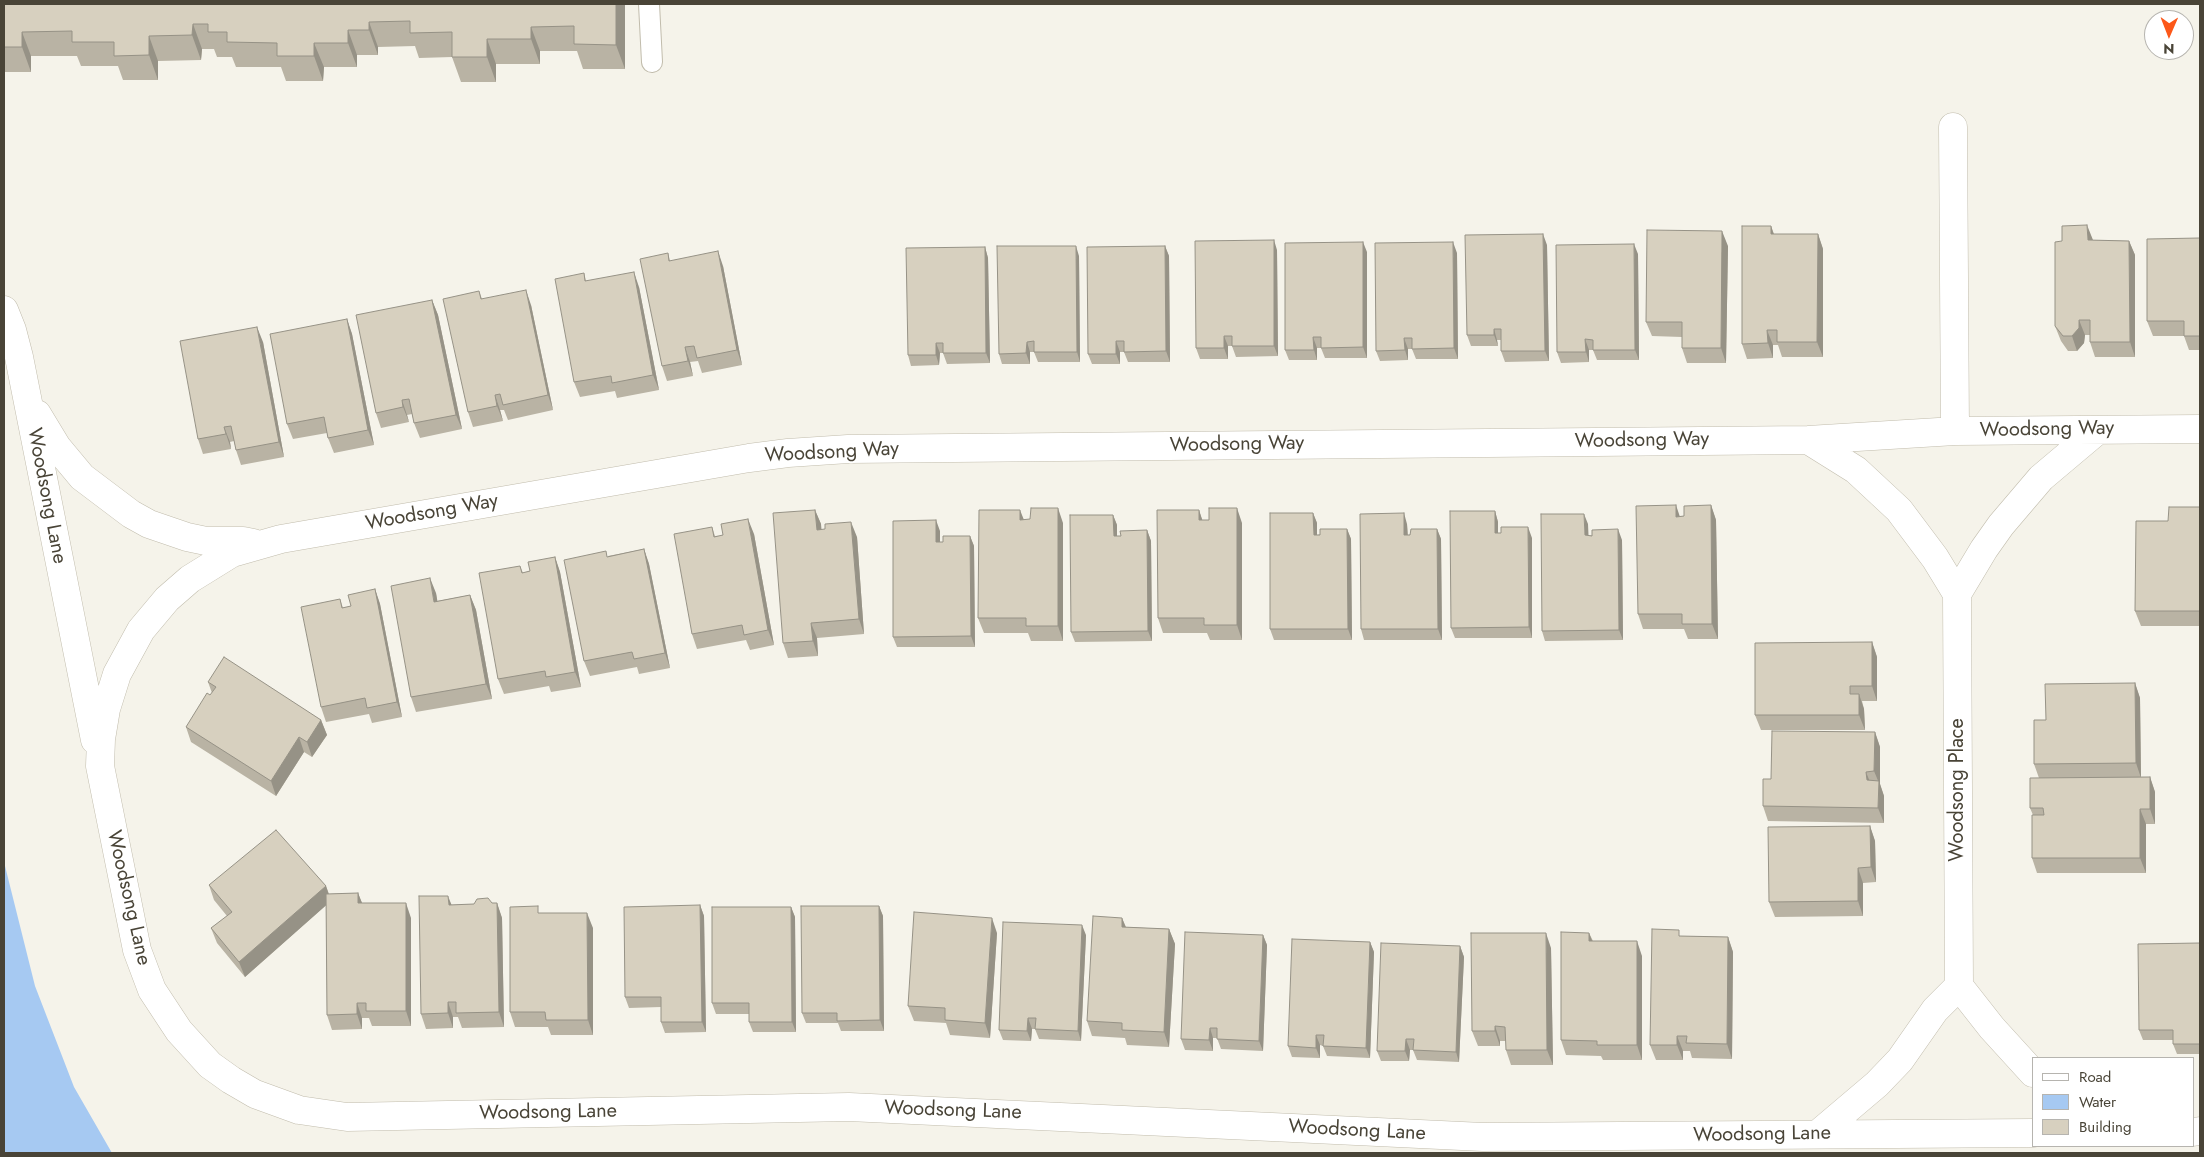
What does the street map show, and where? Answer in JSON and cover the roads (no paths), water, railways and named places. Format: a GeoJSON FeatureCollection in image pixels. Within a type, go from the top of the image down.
{"type":"FeatureCollection","features":[{"type":"Feature","properties":{"kind":"street"},"geometry":{"type":"LineString","coordinates":[[1953,127],[1955,431]]}},
{"type":"Feature","properties":{"kind":"street","name":"Woodsong Lane"},"geometry":{"type":"LineString","coordinates":[[4,310],[12,330],[21,372],[137,950],[152,990],[179,1032],[210,1065],[255,1094],[299,1110],[347,1117],[849,1107],[1473,1137],[2032,1133]]}},
{"type":"Feature","properties":{"kind":"street","name":"Woodsong Way"},"geometry":{"type":"LineString","coordinates":[[26,399],[57,447],[82,477],[131,514],[149,524],[187,537],[206,541],[270,542],[707,465],[788,453],[857,449],[1808,440],[1955,431],[2200,429]]}},
{"type":"Feature","properties":{"kind":"street"},"geometry":{"type":"LineString","coordinates":[[1808,440],[1856,470],[1899,510],[1935,558],[1957,594],[2001,525],[2041,478],[2098,430]]}},
{"type":"Feature","properties":{"kind":"street","name":"Woodsong Lane"},"geometry":{"type":"LineString","coordinates":[[100,766],[101,739],[110,692],[125,657],[141,630],[167,599],[190,579],[232,553],[270,542]]}},
{"type":"Feature","properties":{"kind":"street","name":"Woodsong Place"},"geometry":{"type":"LineString","coordinates":[[1957,594],[1959,986]]}},
{"type":"Feature","properties":{"kind":"street"},"geometry":{"type":"LineString","coordinates":[[1818,1134],[1877,1084],[1900,1060],[1935,1010],[1959,986],[1992,1028],[2032,1073]]}},
{"type":"Feature","properties":{"kind":"lane"},"geometry":{"type":"LineString","coordinates":[[650,4],[652,62]]}},
{"type":"Feature","properties":{"kind":"water"},"geometry":{"type":"Polygon","coordinates":[[[4,862],[35,986],[74,1087],[112,1153],[4,1153],[4,862]]]}}]}
